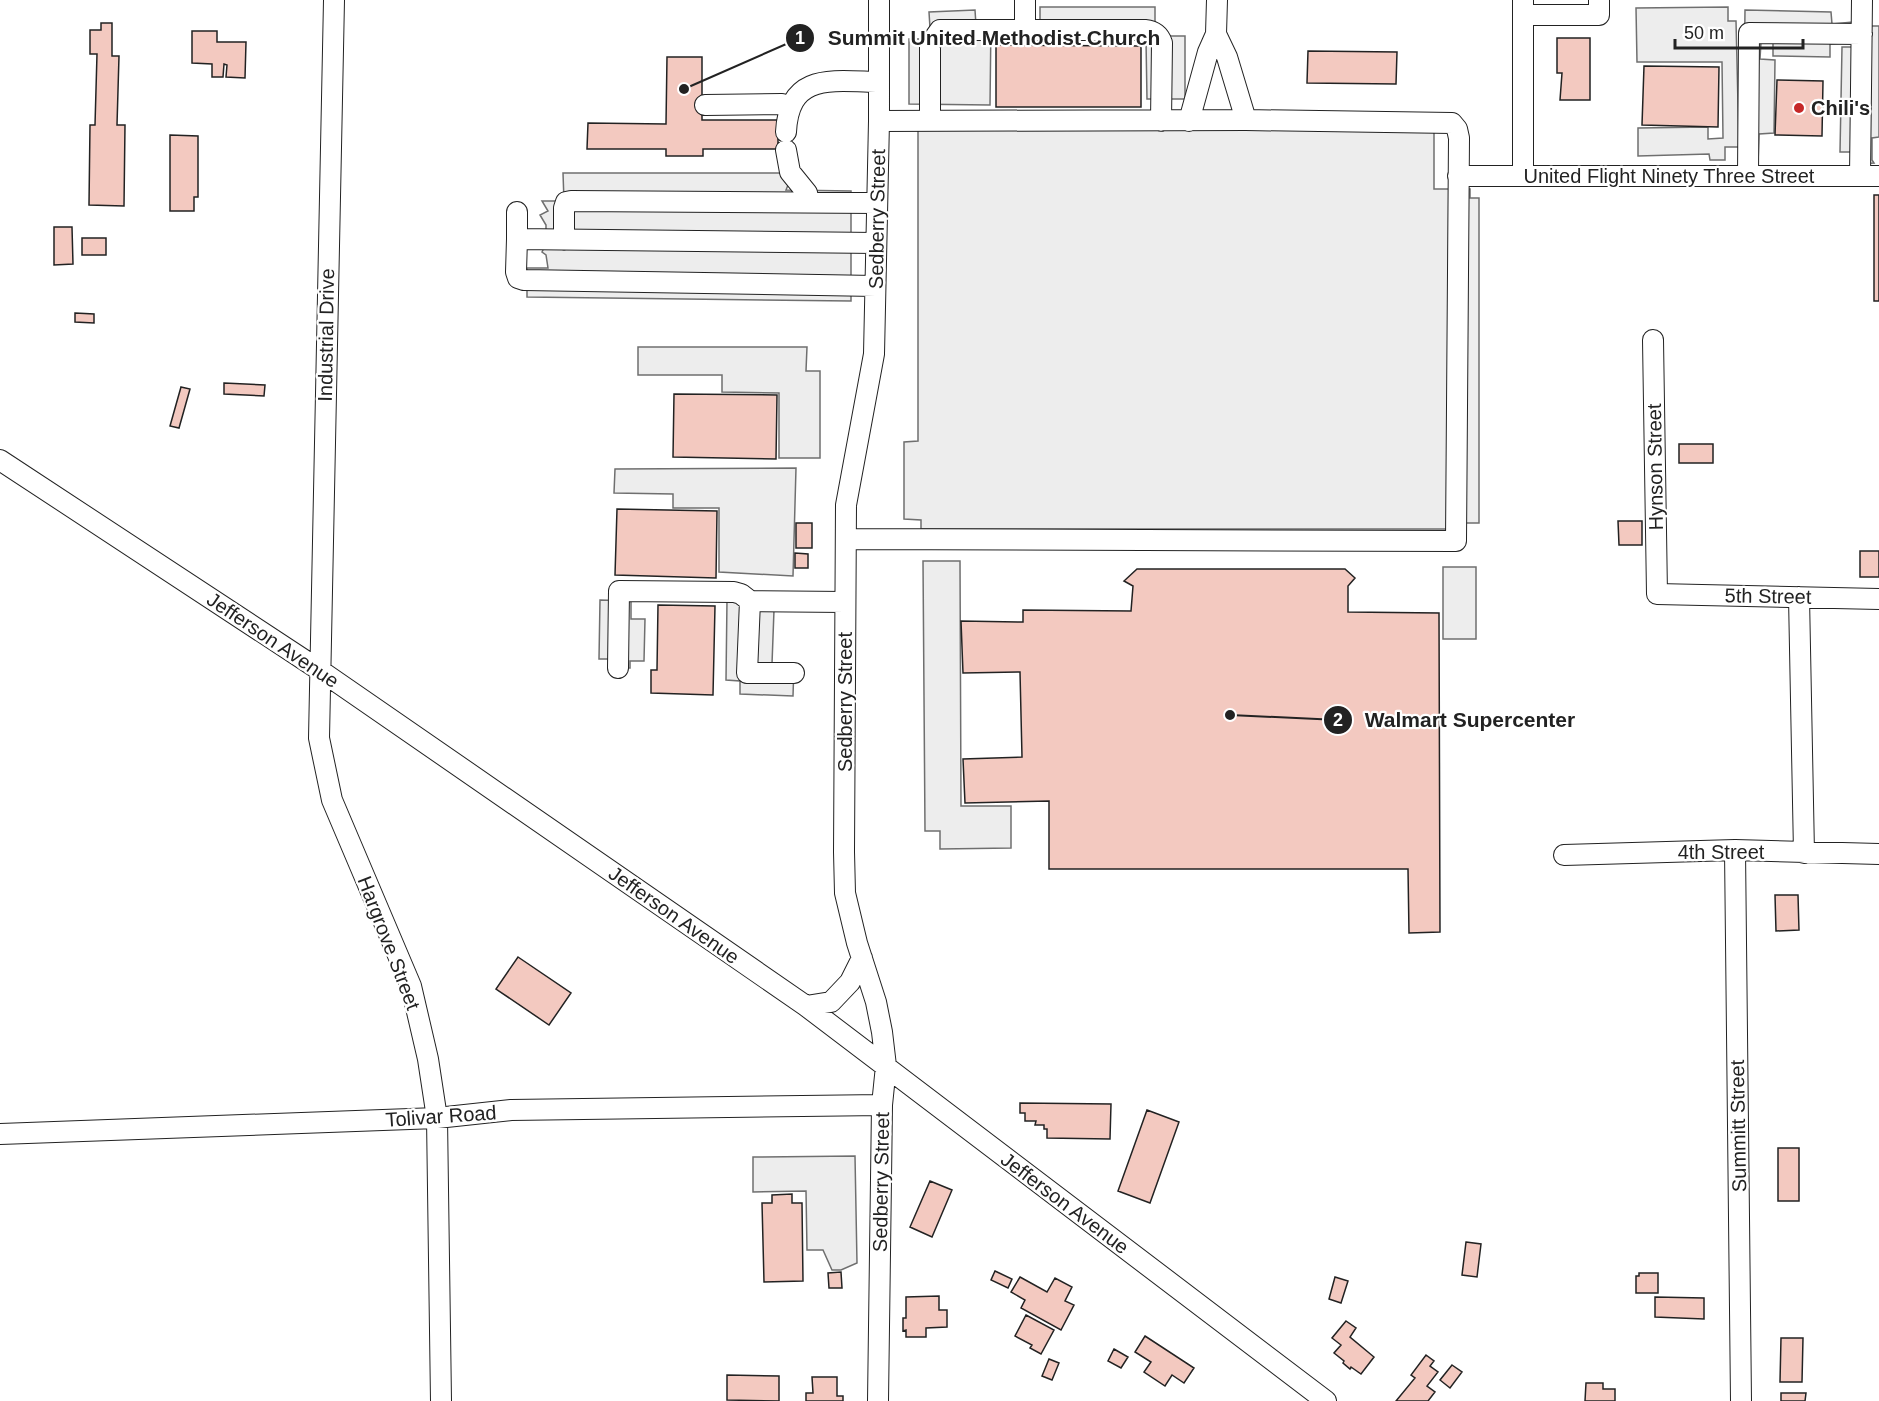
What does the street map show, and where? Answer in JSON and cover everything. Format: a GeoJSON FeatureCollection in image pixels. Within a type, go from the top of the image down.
{"type":"FeatureCollection","features":[{"type":"Feature","properties":{"kind":"street","name":"Industrial Drive"},"geometry":{"type":"LineString","coordinates":[[321,671],[325,361],[334,0]]}},
{"type":"Feature","properties":{"kind":"street","name":"Sedberry Street"},"geometry":{"type":"LineString","coordinates":[[878,1401],[882,1105],[886,1066],[876,1002],[851,918],[844,873],[845,602],[848,488],[872,368],[879,121],[879,0]]}},
{"type":"Feature","properties":{"kind":"street"},"geometry":{"type":"LineString","coordinates":[[1025,0],[1025,30]]}},
{"type":"Feature","properties":{"kind":"street"},"geometry":{"type":"LineString","coordinates":[[1189,121],[1208,52],[1216,34],[1217,0]]}},
{"type":"Feature","properties":{"kind":"street"},"geometry":{"type":"LineString","coordinates":[[1523,177],[1523,7],[1599,15],[1599,0]]}},
{"type":"Feature","properties":{"kind":"street"},"geometry":{"type":"LineString","coordinates":[[1862,0],[1870,177]]}},
{"type":"Feature","properties":{"kind":"street"},"geometry":{"type":"LineString","coordinates":[[930,121],[930,44],[940,30],[1152,31],[1160,36],[1162,43],[1161,121]]}},
{"type":"Feature","properties":{"kind":"street"},"geometry":{"type":"LineString","coordinates":[[1748,177],[1749,33],[1862,34]]}},
{"type":"Feature","properties":{"kind":"street"},"geometry":{"type":"LineString","coordinates":[[1216,34],[1227,57],[1246,120]]}},
{"type":"Feature","properties":{"kind":"street"},"geometry":{"type":"LineString","coordinates":[[809,202],[807,193],[790,172],[786,141],[789,107],[792,101],[801,92],[823,82],[879,82]]}},
{"type":"Feature","properties":{"kind":"street"},"geometry":{"type":"LineString","coordinates":[[705,105],[782,104],[789,107]]}},
{"type":"Feature","properties":{"kind":"street"},"geometry":{"type":"LineString","coordinates":[[846,539],[1456,541],[1459,138],[1457,129],[1452,123],[1246,120],[879,121]]}},
{"type":"Feature","properties":{"kind":"street","name":"United Flight Ninety Three Street"},"geometry":{"type":"LineString","coordinates":[[1458,177],[1870,177]]}},
{"type":"Feature","properties":{"kind":"street"},"geometry":{"type":"LineString","coordinates":[[564,240],[564,208],[566,202],[572,201],[877,203]]}},
{"type":"Feature","properties":{"kind":"street"},"geometry":{"type":"LineString","coordinates":[[517,212],[516,272],[518,278],[524,280],[875,286]]}},
{"type":"Feature","properties":{"kind":"street"},"geometry":{"type":"LineString","coordinates":[[517,239],[876,243]]}},
{"type":"Feature","properties":{"kind":"street","name":"Hynson Street"},"geometry":{"type":"LineString","coordinates":[[1653,340],[1657,594]]}},
{"type":"Feature","properties":{"kind":"street","name":"Jefferson Avenue"},"geometry":{"type":"LineString","coordinates":[[0,460],[321,671],[806,1006],[1326,1401]]}},
{"type":"Feature","properties":{"kind":"street"},"geometry":{"type":"LineString","coordinates":[[618,668],[619,591],[734,592],[750,601],[845,602]]}},
{"type":"Feature","properties":{"kind":"street","name":"5th Street"},"geometry":{"type":"LineString","coordinates":[[1657,594],[1879,599]]}},
{"type":"Feature","properties":{"kind":"street"},"geometry":{"type":"LineString","coordinates":[[1799,597],[1804,853]]}},
{"type":"Feature","properties":{"kind":"street"},"geometry":{"type":"LineString","coordinates":[[750,601],[747,673],[794,673]]}},
{"type":"Feature","properties":{"kind":"street","name":"Hargrove Street"},"geometry":{"type":"LineString","coordinates":[[321,671],[319,738],[332,800],[411,986],[428,1059],[436,1118],[441,1401]]}},
{"type":"Feature","properties":{"kind":"street","name":"4th Street"},"geometry":{"type":"LineString","coordinates":[[1564,855],[1735,850],[1879,854]]}},
{"type":"Feature","properties":{"kind":"street","name":"Summitt Street"},"geometry":{"type":"LineString","coordinates":[[1735,850],[1741,1401]]}},
{"type":"Feature","properties":{"kind":"street"},"geometry":{"type":"LineString","coordinates":[[806,1006],[831,1002],[850,982],[862,958]]}},
{"type":"Feature","properties":{"kind":"street","name":"Tolivar Road"},"geometry":{"type":"LineString","coordinates":[[0,1134],[436,1118],[511,1110],[882,1105]]}},
{"type":"Feature","properties":{"kind":"shaded area"},"geometry":{"type":"Polygon","coordinates":[[[1040,7],[1155,7],[1155,22],[1170,36],[1185,36],[1185,99],[1147,99],[1146,40],[1040,40],[1040,7]]]}},
{"type":"Feature","properties":{"kind":"shaded area"},"geometry":{"type":"Polygon","coordinates":[[[1728,7],[1728,21],[1736,21],[1739,147],[1725,147],[1725,160],[1710,160],[1709,154],[1638,156],[1638,128],[1708,127],[1708,139],[1723,138],[1722,62],[1637,62],[1636,8],[1728,7]]]}},
{"type":"Feature","properties":{"kind":"shaded area"},"geometry":{"type":"Polygon","coordinates":[[[975,10],[976,25],[991,21],[990,105],[909,104],[909,39],[921,39],[930,28],[929,12],[975,10]]]}},
{"type":"Feature","properties":{"kind":"shaded area"},"geometry":{"type":"Polygon","coordinates":[[[1745,10],[1831,12],[1832,24],[1853,22],[1879,26],[1879,137],[1872,138],[1874,163],[1852,164],[1856,152],[1840,152],[1842,47],[1856,47],[1856,42],[1830,44],[1830,57],[1773,56],[1773,40],[1761,42],[1760,59],[1775,60],[1774,133],[1759,134],[1758,165],[1743,165],[1745,10]]]}},
{"type":"Feature","properties":{"kind":"shaded area"},"geometry":{"type":"Polygon","coordinates":[[[918,129],[1434,129],[1434,189],[1470,189],[1470,198],[1479,198],[1479,523],[1447,523],[1447,529],[921,529],[921,520],[904,519],[904,442],[918,441],[918,129]]]}},
{"type":"Feature","properties":{"kind":"shaded area"},"geometry":{"type":"Polygon","coordinates":[[[563,173],[793,173],[786,190],[851,191],[851,301],[527,297],[527,268],[548,268],[546,255],[542,252],[546,244],[546,225],[540,215],[548,211],[542,201],[564,201],[563,173]]]}},
{"type":"Feature","properties":{"kind":"shaded area"},"geometry":{"type":"Polygon","coordinates":[[[638,347],[807,347],[806,371],[820,371],[820,458],[779,458],[779,393],[722,392],[722,375],[638,375],[638,347]]]}},
{"type":"Feature","properties":{"kind":"shaded area"},"geometry":{"type":"Polygon","coordinates":[[[796,468],[793,576],[719,572],[719,508],[673,508],[673,494],[614,493],[615,469],[796,468]]]}},
{"type":"Feature","properties":{"kind":"shaded area"},"geometry":{"type":"Polygon","coordinates":[[[923,561],[960,561],[961,806],[1011,806],[1011,848],[940,849],[940,831],[925,831],[923,561]]]}},
{"type":"Feature","properties":{"kind":"shaded area"},"geometry":{"type":"Polygon","coordinates":[[[1443,567],[1476,567],[1476,639],[1443,639],[1443,567]]]}},
{"type":"Feature","properties":{"kind":"shaded area"},"geometry":{"type":"Polygon","coordinates":[[[735,583],[758,593],[774,610],[772,664],[794,665],[793,696],[740,694],[740,681],[726,680],[727,600],[735,583]]]}},
{"type":"Feature","properties":{"kind":"shaded area"},"geometry":{"type":"Polygon","coordinates":[[[600,600],[631,601],[631,619],[645,619],[644,661],[630,661],[630,668],[611,668],[611,659],[599,659],[600,600]]]}},
{"type":"Feature","properties":{"kind":"shaded area"},"geometry":{"type":"Polygon","coordinates":[[[855,1156],[857,1263],[841,1270],[832,1270],[823,1250],[807,1250],[806,1191],[753,1192],[753,1157],[855,1156]]]}},
{"type":"Feature","properties":{"kind":"building"},"geometry":{"type":"Polygon","coordinates":[[[101,23],[112,23],[112,56],[119,56],[117,125],[125,125],[124,206],[89,205],[90,125],[95,125],[97,54],[90,54],[90,30],[101,30],[101,23]]]}},
{"type":"Feature","properties":{"kind":"building"},"geometry":{"type":"Polygon","coordinates":[[[192,31],[217,31],[217,42],[246,42],[245,78],[226,77],[227,65],[224,64],[223,77],[212,77],[212,64],[192,63],[192,31]]]}},
{"type":"Feature","properties":{"kind":"building"},"geometry":{"type":"Polygon","coordinates":[[[1557,38],[1590,38],[1590,100],[1560,100],[1562,73],[1557,73],[1557,38]]]}},
{"type":"Feature","properties":{"kind":"building"},"geometry":{"type":"Polygon","coordinates":[[[996,45],[1141,46],[1141,107],[996,107],[996,45]]]}},
{"type":"Feature","properties":{"kind":"building"},"geometry":{"type":"Polygon","coordinates":[[[1308,51],[1397,52],[1396,84],[1307,83],[1308,51]]]}},
{"type":"Feature","properties":{"kind":"building"},"geometry":{"type":"Polygon","coordinates":[[[667,57],[702,57],[702,120],[778,120],[778,149],[703,149],[703,156],[666,156],[666,149],[587,149],[588,123],[666,124],[667,57]]]}},
{"type":"Feature","properties":{"kind":"building"},"geometry":{"type":"Polygon","coordinates":[[[1644,66],[1719,67],[1718,127],[1642,125],[1644,66]]]}},
{"type":"Feature","properties":{"kind":"building","name":"Chili's"},"geometry":{"type":"Polygon","coordinates":[[[1777,80],[1823,81],[1822,136],[1775,135],[1777,80]]]}},
{"type":"Feature","properties":{"kind":"building"},"geometry":{"type":"Polygon","coordinates":[[[170,135],[198,136],[198,197],[194,197],[194,211],[170,211],[170,135]]]}},
{"type":"Feature","properties":{"kind":"building"},"geometry":{"type":"Polygon","coordinates":[[[1874,195],[1879,195],[1879,301],[1874,301],[1874,195]]]}},
{"type":"Feature","properties":{"kind":"building"},"geometry":{"type":"Polygon","coordinates":[[[54,227],[72,227],[73,264],[54,265],[54,227]]]}},
{"type":"Feature","properties":{"kind":"building"},"geometry":{"type":"Polygon","coordinates":[[[82,238],[106,238],[106,255],[82,255],[82,238]]]}},
{"type":"Feature","properties":{"kind":"building"},"geometry":{"type":"Polygon","coordinates":[[[75,313],[94,314],[94,323],[75,322],[75,313]]]}},
{"type":"Feature","properties":{"kind":"building"},"geometry":{"type":"Polygon","coordinates":[[[224,383],[265,385],[264,396],[224,394],[224,383]]]}},
{"type":"Feature","properties":{"kind":"building"},"geometry":{"type":"Polygon","coordinates":[[[181,387],[190,389],[179,428],[170,426],[181,387]]]}},
{"type":"Feature","properties":{"kind":"building"},"geometry":{"type":"Polygon","coordinates":[[[674,394],[777,395],[776,459],[673,457],[674,394]]]}},
{"type":"Feature","properties":{"kind":"building"},"geometry":{"type":"Polygon","coordinates":[[[1679,444],[1713,444],[1713,463],[1679,463],[1679,444]]]}},
{"type":"Feature","properties":{"kind":"building"},"geometry":{"type":"Polygon","coordinates":[[[617,509],[717,511],[716,578],[615,575],[617,509]]]}},
{"type":"Feature","properties":{"kind":"building"},"geometry":{"type":"Polygon","coordinates":[[[1618,521],[1642,521],[1642,545],[1619,545],[1618,521]]]}},
{"type":"Feature","properties":{"kind":"building"},"geometry":{"type":"Polygon","coordinates":[[[796,523],[812,523],[812,548],[796,548],[796,523]]]}},
{"type":"Feature","properties":{"kind":"building"},"geometry":{"type":"Polygon","coordinates":[[[1860,551],[1879,551],[1879,577],[1860,577],[1860,551]]]}},
{"type":"Feature","properties":{"kind":"building"},"geometry":{"type":"Polygon","coordinates":[[[795,553],[808,554],[808,568],[795,568],[795,553]]]}},
{"type":"Feature","properties":{"kind":"building"},"geometry":{"type":"Polygon","coordinates":[[[1137,569],[1345,569],[1355,578],[1348,586],[1348,612],[1439,613],[1440,932],[1409,933],[1408,869],[1049,869],[1049,801],[965,803],[963,759],[1022,757],[1020,672],[963,673],[961,621],[1023,622],[1023,610],[1131,611],[1133,586],[1124,581],[1137,569]]]}},
{"type":"Feature","properties":{"kind":"building"},"geometry":{"type":"Polygon","coordinates":[[[658,605],[715,606],[713,695],[651,693],[651,670],[657,670],[658,605]]]}},
{"type":"Feature","properties":{"kind":"building"},"geometry":{"type":"Polygon","coordinates":[[[1775,895],[1798,895],[1799,930],[1776,931],[1775,895]]]}},
{"type":"Feature","properties":{"kind":"building"},"geometry":{"type":"Polygon","coordinates":[[[518,957],[571,993],[549,1025],[496,989],[518,957]]]}},
{"type":"Feature","properties":{"kind":"building"},"geometry":{"type":"Polygon","coordinates":[[[1020,1103],[1111,1104],[1110,1139],[1047,1138],[1047,1129],[1044,1129],[1044,1125],[1035,1125],[1036,1121],[1025,1121],[1025,1113],[1020,1113],[1020,1103]]]}},
{"type":"Feature","properties":{"kind":"building"},"geometry":{"type":"Polygon","coordinates":[[[1147,1110],[1179,1122],[1150,1203],[1118,1191],[1147,1110]]]}},
{"type":"Feature","properties":{"kind":"building"},"geometry":{"type":"Polygon","coordinates":[[[1778,1148],[1799,1148],[1799,1201],[1778,1201],[1778,1148]]]}},
{"type":"Feature","properties":{"kind":"building"},"geometry":{"type":"Polygon","coordinates":[[[930,1181],[952,1190],[932,1237],[910,1227],[930,1181]]]}},
{"type":"Feature","properties":{"kind":"building"},"geometry":{"type":"Polygon","coordinates":[[[792,1194],[792,1203],[802,1203],[803,1281],[764,1282],[762,1203],[772,1203],[772,1195],[792,1194]]]}},
{"type":"Feature","properties":{"kind":"building"},"geometry":{"type":"Polygon","coordinates":[[[1466,1242],[1481,1244],[1477,1277],[1462,1275],[1466,1242]]]}},
{"type":"Feature","properties":{"kind":"building"},"geometry":{"type":"Polygon","coordinates":[[[995,1271],[1012,1279],[1008,1288],[991,1280],[995,1271]]]}},
{"type":"Feature","properties":{"kind":"building"},"geometry":{"type":"Polygon","coordinates":[[[841,1272],[842,1288],[829,1288],[828,1273],[841,1272]]]}},
{"type":"Feature","properties":{"kind":"building"},"geometry":{"type":"Polygon","coordinates":[[[1639,1273],[1658,1273],[1658,1293],[1636,1293],[1636,1276],[1639,1276],[1639,1273]]]}},
{"type":"Feature","properties":{"kind":"building"},"geometry":{"type":"Polygon","coordinates":[[[1020,1277],[1047,1292],[1055,1278],[1072,1287],[1065,1301],[1074,1305],[1061,1330],[1021,1308],[1025,1300],[1011,1292],[1020,1277]]]}},
{"type":"Feature","properties":{"kind":"building"},"geometry":{"type":"Polygon","coordinates":[[[1335,1277],[1348,1281],[1341,1303],[1329,1299],[1335,1277]]]}},
{"type":"Feature","properties":{"kind":"building"},"geometry":{"type":"Polygon","coordinates":[[[939,1296],[939,1310],[947,1310],[947,1327],[926,1328],[926,1337],[906,1337],[906,1330],[903,1331],[903,1318],[906,1318],[906,1297],[939,1296]]]}},
{"type":"Feature","properties":{"kind":"building"},"geometry":{"type":"Polygon","coordinates":[[[1655,1297],[1704,1298],[1704,1319],[1655,1317],[1655,1297]]]}},
{"type":"Feature","properties":{"kind":"building"},"geometry":{"type":"Polygon","coordinates":[[[1026,1315],[1054,1330],[1041,1354],[1030,1348],[1032,1345],[1015,1336],[1026,1315]]]}},
{"type":"Feature","properties":{"kind":"building"},"geometry":{"type":"Polygon","coordinates":[[[1346,1321],[1356,1328],[1350,1337],[1374,1357],[1361,1374],[1351,1367],[1350,1369],[1334,1353],[1341,1345],[1332,1338],[1346,1321]]]}},
{"type":"Feature","properties":{"kind":"building"},"geometry":{"type":"Polygon","coordinates":[[[1145,1336],[1194,1368],[1184,1383],[1172,1375],[1165,1386],[1144,1372],[1151,1362],[1135,1352],[1145,1336]]]}},
{"type":"Feature","properties":{"kind":"building"},"geometry":{"type":"Polygon","coordinates":[[[1781,1338],[1803,1338],[1802,1382],[1780,1382],[1781,1338]]]}},
{"type":"Feature","properties":{"kind":"building"},"geometry":{"type":"Polygon","coordinates":[[[1114,1349],[1128,1357],[1121,1368],[1108,1361],[1114,1349]]]}},
{"type":"Feature","properties":{"kind":"building"},"geometry":{"type":"Polygon","coordinates":[[[1426,1355],[1434,1361],[1430,1366],[1438,1372],[1427,1386],[1435,1392],[1428,1401],[1396,1401],[1415,1378],[1411,1375],[1426,1355]]]}},
{"type":"Feature","properties":{"kind":"building"},"geometry":{"type":"Polygon","coordinates":[[[1049,1359],[1059,1363],[1052,1380],[1042,1376],[1049,1359]]]}},
{"type":"Feature","properties":{"kind":"building"},"geometry":{"type":"Polygon","coordinates":[[[1452,1365],[1462,1372],[1450,1388],[1440,1380],[1452,1365]]]}},
{"type":"Feature","properties":{"kind":"building"},"geometry":{"type":"Polygon","coordinates":[[[727,1375],[779,1376],[779,1401],[727,1400],[727,1375]]]}},
{"type":"Feature","properties":{"kind":"building"},"geometry":{"type":"Polygon","coordinates":[[[812,1377],[837,1377],[837,1396],[843,1396],[843,1401],[806,1401],[806,1393],[813,1393],[812,1377]]]}},
{"type":"Feature","properties":{"kind":"building"},"geometry":{"type":"Polygon","coordinates":[[[1586,1383],[1603,1383],[1603,1389],[1615,1389],[1615,1401],[1585,1401],[1586,1383]]]}},
{"type":"Feature","properties":{"kind":"building"},"geometry":{"type":"Polygon","coordinates":[[[1781,1393],[1806,1393],[1805,1401],[1781,1401],[1781,1393]]]}},
{"type":"Feature","properties":{"kind":"place","name":"Summit United Methodist Church"},"geometry":{"type":"Point","coordinates":[684,89]}},
{"type":"Feature","properties":{"kind":"place","name":"Chili's"},"geometry":{"type":"Point","coordinates":[1799,108]}},
{"type":"Feature","properties":{"kind":"place","name":"Walmart Supercenter"},"geometry":{"type":"Point","coordinates":[1230,715]}}]}
